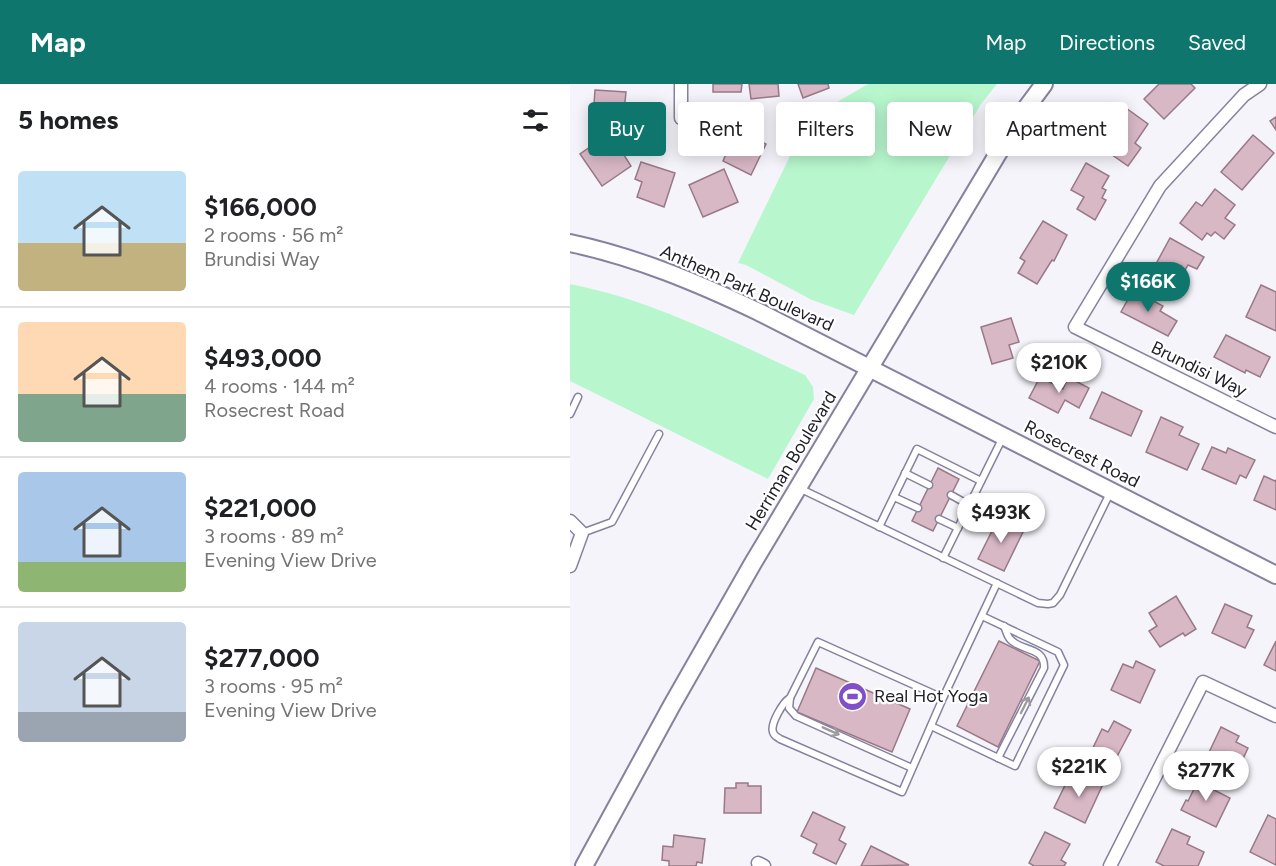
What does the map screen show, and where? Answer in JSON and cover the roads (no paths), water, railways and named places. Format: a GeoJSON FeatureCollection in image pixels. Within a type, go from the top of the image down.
{"type":"FeatureCollection","features":[{"type":"Feature","properties":{"kind":"main road","name":"Herriman Boulevard"},"geometry":{"type":"LineString","coordinates":[[584,866],[753,563],[1021,115],[1044,84]]}},
{"type":"Feature","properties":{"kind":"main road","name":"Anthem Park Boulevard"},"geometry":{"type":"LineString","coordinates":[[570,243],[649,264],[705,287],[870,367]]}},
{"type":"Feature","properties":{"kind":"main road","name":"Rosecrest Road"},"geometry":{"type":"LineString","coordinates":[[870,367],[1276,574]]}},
{"type":"Feature","properties":{"kind":"street"},"geometry":{"type":"LineString","coordinates":[[681,84],[681,102]]}},
{"type":"Feature","properties":{"kind":"street","name":"Brundisi Way"},"geometry":{"type":"LineString","coordinates":[[1260,84],[1244,95],[1160,186],[1075,327],[1275,423]]}},
{"type":"Feature","properties":{"kind":"street"},"geometry":{"type":"LineString","coordinates":[[570,521],[582,533],[570,566]]}},
{"type":"Feature","properties":{"kind":"street"},"geometry":{"type":"LineString","coordinates":[[1110,866],[1203,682],[1276,716]]}},
{"type":"Feature","properties":{"kind":"lane"},"geometry":{"type":"LineString","coordinates":[[570,414],[578,397]]}},
{"type":"Feature","properties":{"kind":"lane"},"geometry":{"type":"LineString","coordinates":[[582,533],[612,522],[659,434]]}},
{"type":"Feature","properties":{"kind":"lane"},"geometry":{"type":"LineString","coordinates":[[943,558],[1004,436]]}},
{"type":"Feature","properties":{"kind":"lane"},"geometry":{"type":"LineString","coordinates":[[879,527],[917,449],[981,481]]}},
{"type":"Feature","properties":{"kind":"lane"},"geometry":{"type":"LineString","coordinates":[[905,473],[929,485]]}},
{"type":"Feature","properties":{"kind":"lane"},"geometry":{"type":"LineString","coordinates":[[798,488],[997,584],[1038,603],[1048,604],[1053,603],[1060,595],[1111,490]]}},
{"type":"Feature","properties":{"kind":"lane"},"geometry":{"type":"LineString","coordinates":[[951,495],[969,505]]}},
{"type":"Feature","properties":{"kind":"lane"},"geometry":{"type":"LineString","coordinates":[[894,497],[918,508]]}},
{"type":"Feature","properties":{"kind":"lane"},"geometry":{"type":"LineString","coordinates":[[939,519],[958,528]]}},
{"type":"Feature","properties":{"kind":"lane"},"geometry":{"type":"LineString","coordinates":[[790,698],[784,702],[773,726],[775,736],[902,792],[997,584]]}},
{"type":"Feature","properties":{"kind":"lane"},"geometry":{"type":"LineString","coordinates":[[931,726],[1015,766],[1064,664],[1059,652],[982,616]]}},
{"type":"Feature","properties":{"kind":"lane"},"geometry":{"type":"LineString","coordinates":[[998,758],[1044,669],[1042,657],[1011,640],[1004,626]]}},
{"type":"Feature","properties":{"kind":"lane"},"geometry":{"type":"LineString","coordinates":[[912,768],[796,716],[789,708],[790,698],[819,642],[943,698]]}},
{"type":"Feature","properties":{"kind":"place","name":"Real Hot Yoga"},"geometry":{"type":"Point","coordinates":[853,696]}}]}
